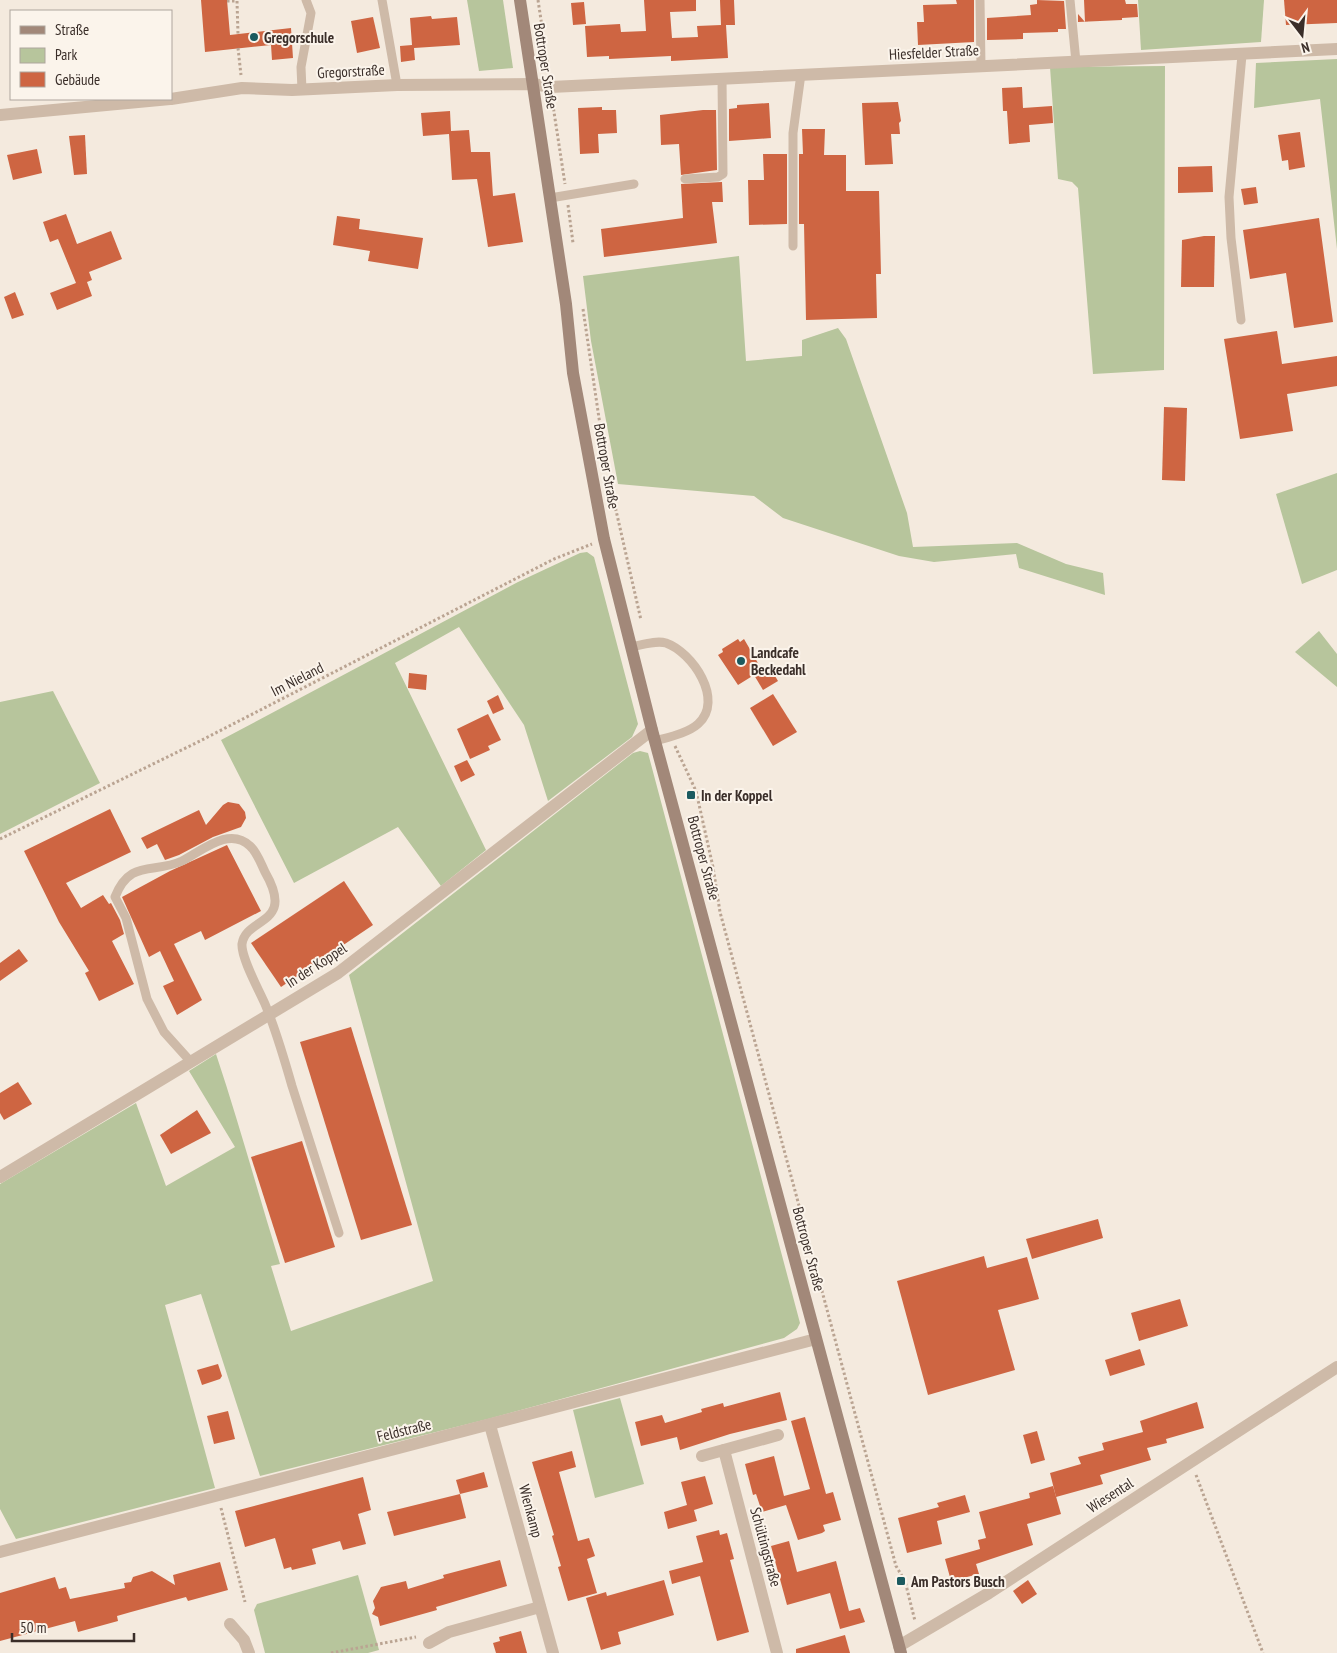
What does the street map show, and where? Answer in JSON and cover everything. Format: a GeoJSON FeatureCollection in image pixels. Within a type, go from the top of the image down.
{"type":"FeatureCollection","features":[{"type":"Feature","properties":{"kind":"main road","name":"Bottroper Straße"},"geometry":{"type":"LineString","coordinates":[[520,0],[566,304],[574,373],[604,539],[654,736],[900,1650]]}},
{"type":"Feature","properties":{"kind":"street","name":"Hiesfelder Straße"},"geometry":{"type":"LineString","coordinates":[[533,84],[551,86],[1242,55],[1337,49]]}},
{"type":"Feature","properties":{"kind":"street","name":"Gregorstraße"},"geometry":{"type":"LineString","coordinates":[[172,99],[242,88],[302,90],[397,85],[533,84]]}},
{"type":"Feature","properties":{"kind":"street","name":"Gregorstraße"},"geometry":{"type":"LineString","coordinates":[[0,115],[160,100]]}},
{"type":"Feature","properties":{"kind":"street","name":"In der Koppel"},"geometry":{"type":"LineString","coordinates":[[0,1178],[338,973],[654,736]]}},
{"type":"Feature","properties":{"kind":"street","name":"Feldstraße"},"geometry":{"type":"LineString","coordinates":[[0,1552],[217,1494],[816,1340]]}},
{"type":"Feature","properties":{"kind":"street","name":"Wiesental"},"geometry":{"type":"LineString","coordinates":[[900,1650],[1337,1367]]}},
{"type":"Feature","properties":{"kind":"street","name":"Wienkamp"},"geometry":{"type":"LineString","coordinates":[[490,1425],[553,1653]]}},
{"type":"Feature","properties":{"kind":"street"},"geometry":{"type":"LineString","coordinates":[[702,1456],[778,1435]]}},
{"type":"Feature","properties":{"kind":"street","name":"Schültingstraße"},"geometry":{"type":"LineString","coordinates":[[724,1450],[777,1653]]}},
{"type":"Feature","properties":{"kind":"street"},"geometry":{"type":"LineString","coordinates":[[432,1642],[450,1632],[540,1607]]}},
{"type":"Feature","properties":{"kind":"street"},"geometry":{"type":"LineString","coordinates":[[230,1624],[244,1640],[249,1653]]}},
{"type":"Feature","properties":{"kind":"lane"},"geometry":{"type":"LineString","coordinates":[[302,90],[300,67],[311,13],[306,0]]}},
{"type":"Feature","properties":{"kind":"lane"},"geometry":{"type":"LineString","coordinates":[[382,0],[397,85]]}},
{"type":"Feature","properties":{"kind":"lane"},"geometry":{"type":"LineString","coordinates":[[980,0],[981,66]]}},
{"type":"Feature","properties":{"kind":"lane"},"geometry":{"type":"LineString","coordinates":[[1070,0],[1076,62]]}},
{"type":"Feature","properties":{"kind":"lane"},"geometry":{"type":"LineString","coordinates":[[1241,320],[1231,238],[1229,197],[1242,55]]}},
{"type":"Feature","properties":{"kind":"lane"},"geometry":{"type":"LineString","coordinates":[[793,246],[793,133],[801,74]]}},
{"type":"Feature","properties":{"kind":"lane"},"geometry":{"type":"LineString","coordinates":[[686,179],[718,177],[723,174],[722,78]]}},
{"type":"Feature","properties":{"kind":"lane"},"geometry":{"type":"LineString","coordinates":[[550,198],[634,184]]}},
{"type":"Feature","properties":{"kind":"lane"},"geometry":{"type":"LineString","coordinates":[[631,647],[666,643],[681,652],[696,669],[704,683],[708,699],[706,713],[694,726],[671,736],[654,736]]}},
{"type":"Feature","properties":{"kind":"lane"},"geometry":{"type":"LineString","coordinates":[[191,1062],[164,1032],[147,999],[126,918],[115,897],[125,878],[140,869],[170,866],[225,839],[238,838],[251,846],[273,886],[275,899],[274,909],[246,934],[242,944],[245,957],[270,1015],[339,1233]]}},
{"type":"Feature","properties":{"kind":"path"},"geometry":{"type":"LineString","coordinates":[[228,1],[237,0],[238,34]]}},
{"type":"Feature","properties":{"kind":"path"},"geometry":{"type":"LineString","coordinates":[[538,0],[574,253]]}},
{"type":"Feature","properties":{"kind":"path"},"geometry":{"type":"LineString","coordinates":[[238,48],[242,88]]}},
{"type":"Feature","properties":{"kind":"path"},"geometry":{"type":"LineString","coordinates":[[581,301],[606,466]]}},
{"type":"Feature","properties":{"kind":"path"},"geometry":{"type":"LineString","coordinates":[[608,475],[646,644]]}},
{"type":"Feature","properties":{"kind":"path","name":"Im Nieland"},"geometry":{"type":"LineString","coordinates":[[0,839],[200,741],[554,559],[604,539]]}},
{"type":"Feature","properties":{"kind":"path"},"geometry":{"type":"LineString","coordinates":[[671,736],[696,791],[713,867],[720,912],[896,1566],[905,1581],[918,1637]]}},
{"type":"Feature","properties":{"kind":"path"},"geometry":{"type":"LineString","coordinates":[[1191,1460],[1263,1653]]}},
{"type":"Feature","properties":{"kind":"path"},"geometry":{"type":"LineString","coordinates":[[217,1494],[245,1602]]}},
{"type":"Feature","properties":{"kind":"path"},"geometry":{"type":"LineString","coordinates":[[331,1653],[423,1636],[432,1642]]}},
{"type":"Feature","properties":{"kind":"green space"},"geometry":{"type":"Polygon","coordinates":[[[467,0],[503,0],[513,68],[479,71],[467,0]]]}},
{"type":"Feature","properties":{"kind":"green space"},"geometry":{"type":"Polygon","coordinates":[[[1138,0],[1264,0],[1261,42],[1141,50],[1138,0]]]}},
{"type":"Feature","properties":{"kind":"green space"},"geometry":{"type":"Polygon","coordinates":[[[1337,59],[1337,249],[1320,99],[1254,108],[1256,63],[1337,59]]]}},
{"type":"Feature","properties":{"kind":"green space"},"geometry":{"type":"Polygon","coordinates":[[[1165,66],[1164,370],[1093,374],[1078,188],[1072,182],[1058,179],[1050,67],[1165,66]]]}},
{"type":"Feature","properties":{"kind":"green space"},"geometry":{"type":"Polygon","coordinates":[[[739,256],[746,361],[802,356],[802,340],[838,328],[846,339],[907,513],[913,547],[1017,543],[1066,564],[1103,573],[1105,595],[1019,568],[1016,554],[934,562],[899,556],[783,518],[754,496],[618,484],[591,341],[583,276],[739,256]]]}},
{"type":"Feature","properties":{"kind":"green space"},"geometry":{"type":"Polygon","coordinates":[[[1337,473],[1337,570],[1302,584],[1276,494],[1337,473]]]}},
{"type":"Feature","properties":{"kind":"green space"},"geometry":{"type":"Polygon","coordinates":[[[587,552],[594,557],[638,724],[632,737],[548,801],[524,725],[459,627],[395,663],[486,850],[441,886],[398,827],[294,883],[221,740],[518,582],[580,553],[587,552]]]}},
{"type":"Feature","properties":{"kind":"green space"},"geometry":{"type":"Polygon","coordinates":[[[1319,631],[1337,654],[1337,687],[1295,652],[1319,631]]]}},
{"type":"Feature","properties":{"kind":"green space"},"geometry":{"type":"Polygon","coordinates":[[[53,691],[100,783],[0,834],[0,702],[53,691]]]}},
{"type":"Feature","properties":{"kind":"green space"},"geometry":{"type":"Polygon","coordinates":[[[640,751],[648,753],[800,1323],[797,1329],[784,1338],[488,1419],[260,1476],[201,1294],[165,1305],[215,1488],[16,1539],[0,1509],[0,1184],[136,1103],[166,1186],[235,1147],[189,1071],[216,1054],[280,1264],[271,1266],[291,1331],[433,1281],[349,975],[633,753],[640,751]]]}},
{"type":"Feature","properties":{"kind":"green space"},"geometry":{"type":"Polygon","coordinates":[[[620,1398],[644,1484],[595,1498],[573,1410],[620,1398]]]}},
{"type":"Feature","properties":{"kind":"green space"},"geometry":{"type":"Polygon","coordinates":[[[358,1575],[379,1650],[368,1653],[265,1653],[254,1610],[257,1604],[358,1575]]]}},
{"type":"Feature","properties":{"kind":"building"},"geometry":{"type":"Polygon","coordinates":[[[201,0],[227,0],[230,35],[291,28],[293,58],[272,60],[271,45],[205,52],[201,0]]]}},
{"type":"Feature","properties":{"kind":"building"},"geometry":{"type":"Polygon","coordinates":[[[644,0],[696,0],[696,11],[670,12],[672,38],[698,37],[697,26],[721,25],[720,0],[734,0],[735,25],[726,25],[728,58],[671,61],[671,56],[609,59],[609,56],[587,57],[585,26],[620,24],[621,32],[646,31],[644,0]]]}},
{"type":"Feature","properties":{"kind":"building"},"geometry":{"type":"Polygon","coordinates":[[[956,0],[974,0],[974,42],[918,45],[917,22],[924,22],[923,5],[957,4],[956,0]]]}},
{"type":"Feature","properties":{"kind":"building"},"geometry":{"type":"Polygon","coordinates":[[[1037,0],[1064,1],[1066,29],[1058,29],[1058,32],[1023,33],[1023,39],[987,40],[987,18],[1031,15],[1030,5],[1037,4],[1037,0]]]}},
{"type":"Feature","properties":{"kind":"building"},"geometry":{"type":"Polygon","coordinates":[[[1084,0],[1125,0],[1126,4],[1137,4],[1138,17],[1085,22],[1084,0]]]}},
{"type":"Feature","properties":{"kind":"building"},"geometry":{"type":"Polygon","coordinates":[[[1284,0],[1337,0],[1337,23],[1286,25],[1284,0]]]}},
{"type":"Feature","properties":{"kind":"building"},"geometry":{"type":"Polygon","coordinates":[[[584,2],[586,24],[573,25],[571,3],[584,2]]]}},
{"type":"Feature","properties":{"kind":"building"},"geometry":{"type":"Polygon","coordinates":[[[1078,14],[1085,22],[1078,22],[1078,14]]]}},
{"type":"Feature","properties":{"kind":"building"},"geometry":{"type":"Polygon","coordinates":[[[431,16],[432,19],[457,17],[460,45],[414,48],[415,60],[401,62],[400,46],[412,45],[410,18],[431,16]]]}},
{"type":"Feature","properties":{"kind":"building"},"geometry":{"type":"Polygon","coordinates":[[[373,17],[380,48],[357,53],[351,21],[373,17]]]}},
{"type":"Feature","properties":{"kind":"building"},"geometry":{"type":"Polygon","coordinates":[[[1022,87],[1023,108],[1052,106],[1053,123],[1029,125],[1030,142],[1009,144],[1007,111],[1003,111],[1002,88],[1022,87]]]}},
{"type":"Feature","properties":{"kind":"building"},"geometry":{"type":"Polygon","coordinates":[[[898,102],[901,121],[899,123],[900,134],[891,134],[893,164],[865,165],[862,103],[898,102]]]}},
{"type":"Feature","properties":{"kind":"building"},"geometry":{"type":"Polygon","coordinates":[[[769,103],[771,138],[729,141],[729,109],[737,108],[737,105],[769,103]]]}},
{"type":"Feature","properties":{"kind":"building"},"geometry":{"type":"Polygon","coordinates":[[[602,107],[602,110],[616,110],[617,133],[598,134],[599,153],[580,154],[578,108],[602,107]]]}},
{"type":"Feature","properties":{"kind":"building"},"geometry":{"type":"Polygon","coordinates":[[[716,110],[717,170],[681,175],[679,144],[661,145],[660,115],[716,110]]]}},
{"type":"Feature","properties":{"kind":"building"},"geometry":{"type":"Polygon","coordinates":[[[450,111],[451,131],[469,130],[471,152],[490,152],[493,196],[515,193],[523,242],[488,247],[477,179],[452,180],[449,134],[423,136],[421,113],[450,111]]]}},
{"type":"Feature","properties":{"kind":"building"},"geometry":{"type":"Polygon","coordinates":[[[802,129],[825,129],[824,155],[846,155],[846,191],[879,191],[881,274],[876,274],[877,318],[806,320],[804,224],[799,224],[799,154],[803,154],[802,129]]]}},
{"type":"Feature","properties":{"kind":"building"},"geometry":{"type":"Polygon","coordinates":[[[1300,132],[1305,167],[1289,170],[1288,160],[1282,161],[1278,135],[1300,132]]]}},
{"type":"Feature","properties":{"kind":"building"},"geometry":{"type":"Polygon","coordinates":[[[85,135],[87,174],[74,175],[69,136],[85,135]]]}},
{"type":"Feature","properties":{"kind":"building"},"geometry":{"type":"Polygon","coordinates":[[[37,149],[42,173],[13,180],[7,155],[37,149]]]}},
{"type":"Feature","properties":{"kind":"building"},"geometry":{"type":"Polygon","coordinates":[[[763,154],[787,154],[787,224],[749,225],[748,180],[764,180],[763,154]]]}},
{"type":"Feature","properties":{"kind":"building"},"geometry":{"type":"Polygon","coordinates":[[[1212,166],[1213,192],[1178,193],[1178,167],[1212,166]]]}},
{"type":"Feature","properties":{"kind":"building"},"geometry":{"type":"Polygon","coordinates":[[[722,182],[723,202],[712,202],[717,243],[604,257],[601,229],[683,218],[681,184],[722,182]]]}},
{"type":"Feature","properties":{"kind":"building"},"geometry":{"type":"Polygon","coordinates":[[[1256,187],[1258,203],[1244,205],[1241,189],[1256,187]]]}},
{"type":"Feature","properties":{"kind":"building"},"geometry":{"type":"Polygon","coordinates":[[[66,214],[77,244],[111,231],[122,259],[89,272],[92,280],[87,282],[92,296],[57,310],[50,293],[76,283],[58,239],[50,242],[43,222],[66,214]]]}},
{"type":"Feature","properties":{"kind":"building"},"geometry":{"type":"Polygon","coordinates":[[[337,216],[360,219],[359,229],[423,238],[418,269],[368,261],[370,251],[333,245],[337,216]]]}},
{"type":"Feature","properties":{"kind":"building"},"geometry":{"type":"Polygon","coordinates":[[[1319,218],[1333,322],[1294,328],[1286,273],[1250,279],[1243,230],[1319,218]]]}},
{"type":"Feature","properties":{"kind":"building"},"geometry":{"type":"Polygon","coordinates":[[[1215,236],[1214,287],[1181,287],[1182,240],[1215,236]]]}},
{"type":"Feature","properties":{"kind":"building"},"geometry":{"type":"Polygon","coordinates":[[[15,292],[24,315],[12,319],[4,297],[15,292]]]}},
{"type":"Feature","properties":{"kind":"building"},"geometry":{"type":"Polygon","coordinates":[[[1277,331],[1282,364],[1337,356],[1337,386],[1287,394],[1293,431],[1240,439],[1224,339],[1277,331]]]}},
{"type":"Feature","properties":{"kind":"building"},"geometry":{"type":"Polygon","coordinates":[[[1164,407],[1187,408],[1185,481],[1162,480],[1164,407]]]}},
{"type":"Feature","properties":{"kind":"building"},"geometry":{"type":"Polygon","coordinates":[[[738,639],[740,642],[744,639],[762,670],[738,685],[718,655],[723,652],[722,649],[738,639]]]}},
{"type":"Feature","properties":{"kind":"building"},"geometry":{"type":"Polygon","coordinates":[[[769,666],[778,681],[763,690],[754,675],[769,666]]]}},
{"type":"Feature","properties":{"kind":"building"},"geometry":{"type":"Polygon","coordinates":[[[409,673],[427,675],[426,690],[408,688],[409,673]]]}},
{"type":"Feature","properties":{"kind":"building"},"geometry":{"type":"Polygon","coordinates":[[[773,694],[797,732],[773,746],[750,708],[773,694]]]}},
{"type":"Feature","properties":{"kind":"building"},"geometry":{"type":"Polygon","coordinates":[[[498,695],[504,709],[493,714],[487,701],[498,695]]]}},
{"type":"Feature","properties":{"kind":"building"},"geometry":{"type":"Polygon","coordinates":[[[488,714],[501,740],[488,746],[490,750],[470,759],[457,729],[488,714]]]}},
{"type":"Feature","properties":{"kind":"building"},"geometry":{"type":"Polygon","coordinates":[[[467,760],[475,775],[461,782],[454,766],[467,760]]]}},
{"type":"Feature","properties":{"kind":"building"},"geometry":{"type":"Polygon","coordinates":[[[228,802],[239,804],[245,812],[246,818],[241,827],[213,837],[179,855],[165,860],[157,844],[147,849],[141,838],[199,810],[206,825],[223,805],[228,802]]]}},
{"type":"Feature","properties":{"kind":"building"},"geometry":{"type":"Polygon","coordinates":[[[110,809],[131,852],[66,883],[81,908],[103,895],[109,904],[111,903],[120,920],[124,934],[112,941],[134,984],[99,1001],[85,973],[89,971],[59,922],[24,851],[110,809]]]}},
{"type":"Feature","properties":{"kind":"building"},"geometry":{"type":"Polygon","coordinates":[[[227,845],[261,911],[205,940],[201,931],[174,944],[202,1000],[177,1015],[163,986],[174,981],[160,951],[149,957],[122,897],[170,871],[227,845]]]}},
{"type":"Feature","properties":{"kind":"building"},"geometry":{"type":"Polygon","coordinates":[[[344,881],[373,925],[281,987],[251,943],[344,881]]]}},
{"type":"Feature","properties":{"kind":"building"},"geometry":{"type":"Polygon","coordinates":[[[19,949],[28,961],[0,981],[0,963],[19,949]]]}},
{"type":"Feature","properties":{"kind":"building"},"geometry":{"type":"Polygon","coordinates":[[[351,1027],[412,1225],[361,1240],[300,1042],[351,1027]]]}},
{"type":"Feature","properties":{"kind":"building"},"geometry":{"type":"Polygon","coordinates":[[[18,1082],[32,1104],[4,1120],[0,1113],[0,1093],[18,1082]]]}},
{"type":"Feature","properties":{"kind":"building"},"geometry":{"type":"Polygon","coordinates":[[[197,1110],[211,1133],[171,1154],[160,1135],[197,1110]]]}},
{"type":"Feature","properties":{"kind":"building"},"geometry":{"type":"Polygon","coordinates":[[[302,1141],[335,1247],[285,1263],[251,1157],[302,1141]]]}},
{"type":"Feature","properties":{"kind":"building"},"geometry":{"type":"Polygon","coordinates":[[[1098,1219],[1103,1238],[1032,1259],[1026,1239],[1098,1219]]]}},
{"type":"Feature","properties":{"kind":"building"},"geometry":{"type":"Polygon","coordinates":[[[984,1256],[987,1268],[1027,1257],[1039,1299],[998,1310],[1015,1370],[928,1395],[897,1281],[984,1256]]]}},
{"type":"Feature","properties":{"kind":"building"},"geometry":{"type":"Polygon","coordinates":[[[1180,1299],[1188,1326],[1139,1341],[1131,1313],[1180,1299]]]}},
{"type":"Feature","properties":{"kind":"building"},"geometry":{"type":"Polygon","coordinates":[[[1140,1349],[1145,1365],[1110,1376],[1105,1360],[1140,1349]]]}},
{"type":"Feature","properties":{"kind":"building"},"geometry":{"type":"Polygon","coordinates":[[[218,1364],[222,1376],[220,1379],[202,1385],[197,1370],[218,1364]]]}},
{"type":"Feature","properties":{"kind":"building"},"geometry":{"type":"Polygon","coordinates":[[[780,1392],[787,1420],[730,1434],[680,1450],[677,1437],[641,1446],[635,1422],[662,1415],[665,1423],[702,1412],[701,1409],[723,1403],[724,1407],[780,1392]]]}},
{"type":"Feature","properties":{"kind":"building"},"geometry":{"type":"Polygon","coordinates":[[[1197,1402],[1204,1428],[1166,1439],[1167,1443],[1147,1448],[1151,1460],[1100,1475],[1103,1484],[1056,1497],[1050,1473],[1081,1464],[1078,1457],[1104,1450],[1102,1443],[1143,1432],[1140,1421],[1197,1402]]]}},
{"type":"Feature","properties":{"kind":"building"},"geometry":{"type":"Polygon","coordinates":[[[228,1411],[235,1439],[214,1444],[207,1416],[228,1411]]]}},
{"type":"Feature","properties":{"kind":"building"},"geometry":{"type":"Polygon","coordinates":[[[805,1417],[826,1494],[833,1492],[841,1520],[823,1525],[825,1531],[822,1533],[798,1540],[786,1505],[762,1512],[756,1494],[753,1495],[745,1464],[774,1456],[784,1496],[810,1489],[791,1421],[805,1417]]]}},
{"type":"Feature","properties":{"kind":"building"},"geometry":{"type":"Polygon","coordinates":[[[1037,1431],[1045,1460],[1031,1464],[1023,1435],[1037,1431]]]}},
{"type":"Feature","properties":{"kind":"building"},"geometry":{"type":"Polygon","coordinates":[[[572,1451],[576,1467],[559,1472],[578,1541],[589,1538],[595,1556],[587,1559],[597,1593],[568,1601],[558,1567],[561,1566],[552,1536],[554,1535],[532,1462],[572,1451]]]}},
{"type":"Feature","properties":{"kind":"building"},"geometry":{"type":"Polygon","coordinates":[[[484,1472],[488,1487],[460,1494],[456,1480],[484,1472]]]}},
{"type":"Feature","properties":{"kind":"building"},"geometry":{"type":"Polygon","coordinates":[[[705,1476],[713,1504],[694,1510],[697,1521],[668,1529],[664,1512],[687,1505],[681,1482],[705,1476]]]}},
{"type":"Feature","properties":{"kind":"building"},"geometry":{"type":"Polygon","coordinates":[[[363,1477],[371,1510],[358,1514],[366,1544],[343,1550],[340,1541],[312,1549],[316,1564],[292,1570],[291,1567],[284,1569],[275,1538],[245,1547],[235,1511],[363,1477]]]}},
{"type":"Feature","properties":{"kind":"building"},"geometry":{"type":"Polygon","coordinates":[[[1053,1486],[1061,1514],[1027,1524],[1033,1545],[976,1564],[979,1574],[951,1581],[945,1559],[980,1549],[978,1540],[986,1538],[979,1512],[1030,1498],[1029,1493],[1053,1486]]]}},
{"type":"Feature","properties":{"kind":"building"},"geometry":{"type":"Polygon","coordinates":[[[460,1494],[466,1518],[394,1536],[387,1512],[460,1494]]]}},
{"type":"Feature","properties":{"kind":"building"},"geometry":{"type":"Polygon","coordinates":[[[965,1495],[970,1512],[937,1521],[942,1544],[907,1553],[898,1518],[939,1507],[937,1503],[965,1495]]]}},
{"type":"Feature","properties":{"kind":"building"},"geometry":{"type":"Polygon","coordinates":[[[719,1530],[720,1535],[727,1533],[734,1559],[730,1560],[749,1632],[717,1641],[700,1576],[672,1584],[669,1571],[703,1562],[696,1536],[719,1530]]]}},
{"type":"Feature","properties":{"kind":"building"},"geometry":{"type":"Polygon","coordinates":[[[789,1541],[797,1572],[836,1561],[849,1611],[860,1608],[865,1622],[840,1629],[830,1593],[787,1605],[771,1546],[789,1541]]]}},
{"type":"Feature","properties":{"kind":"building"},"geometry":{"type":"Polygon","coordinates":[[[500,1560],[507,1586],[436,1607],[437,1610],[380,1626],[378,1617],[372,1614],[375,1608],[373,1601],[381,1587],[406,1581],[408,1589],[444,1578],[443,1575],[500,1560]]]}},
{"type":"Feature","properties":{"kind":"building"},"geometry":{"type":"Polygon","coordinates":[[[220,1562],[228,1590],[188,1601],[186,1597],[131,1612],[117,1616],[118,1621],[78,1632],[75,1621],[0,1641],[0,1593],[55,1577],[59,1589],[66,1587],[70,1599],[125,1588],[124,1583],[131,1582],[133,1577],[152,1571],[175,1585],[173,1575],[220,1562]]]}},
{"type":"Feature","properties":{"kind":"building"},"geometry":{"type":"Polygon","coordinates":[[[664,1580],[674,1615],[618,1632],[621,1644],[601,1650],[586,1598],[606,1592],[607,1596],[664,1580]]]}},
{"type":"Feature","properties":{"kind":"building"},"geometry":{"type":"Polygon","coordinates":[[[1028,1580],[1037,1594],[1022,1604],[1013,1591],[1028,1580]]]}},
{"type":"Feature","properties":{"kind":"building"},"geometry":{"type":"Polygon","coordinates":[[[521,1631],[527,1653],[496,1653],[493,1643],[500,1641],[499,1637],[521,1631]]]}},
{"type":"Feature","properties":{"kind":"building"},"geometry":{"type":"Polygon","coordinates":[[[845,1635],[850,1653],[796,1653],[796,1649],[845,1635]]]}},
{"type":"Feature","properties":{"kind":"place","name":"Gregorschule"},"geometry":{"type":"Point","coordinates":[254,37]}},
{"type":"Feature","properties":{"kind":"place","name":"Landcafe Beckedahl"},"geometry":{"type":"Point","coordinates":[741,661]}},
{"type":"Feature","properties":{"kind":"place","name":"In der Koppel"},"geometry":{"type":"Point","coordinates":[691,795]}},
{"type":"Feature","properties":{"kind":"place","name":"Am Pastors Busch"},"geometry":{"type":"Point","coordinates":[901,1581]}}]}
